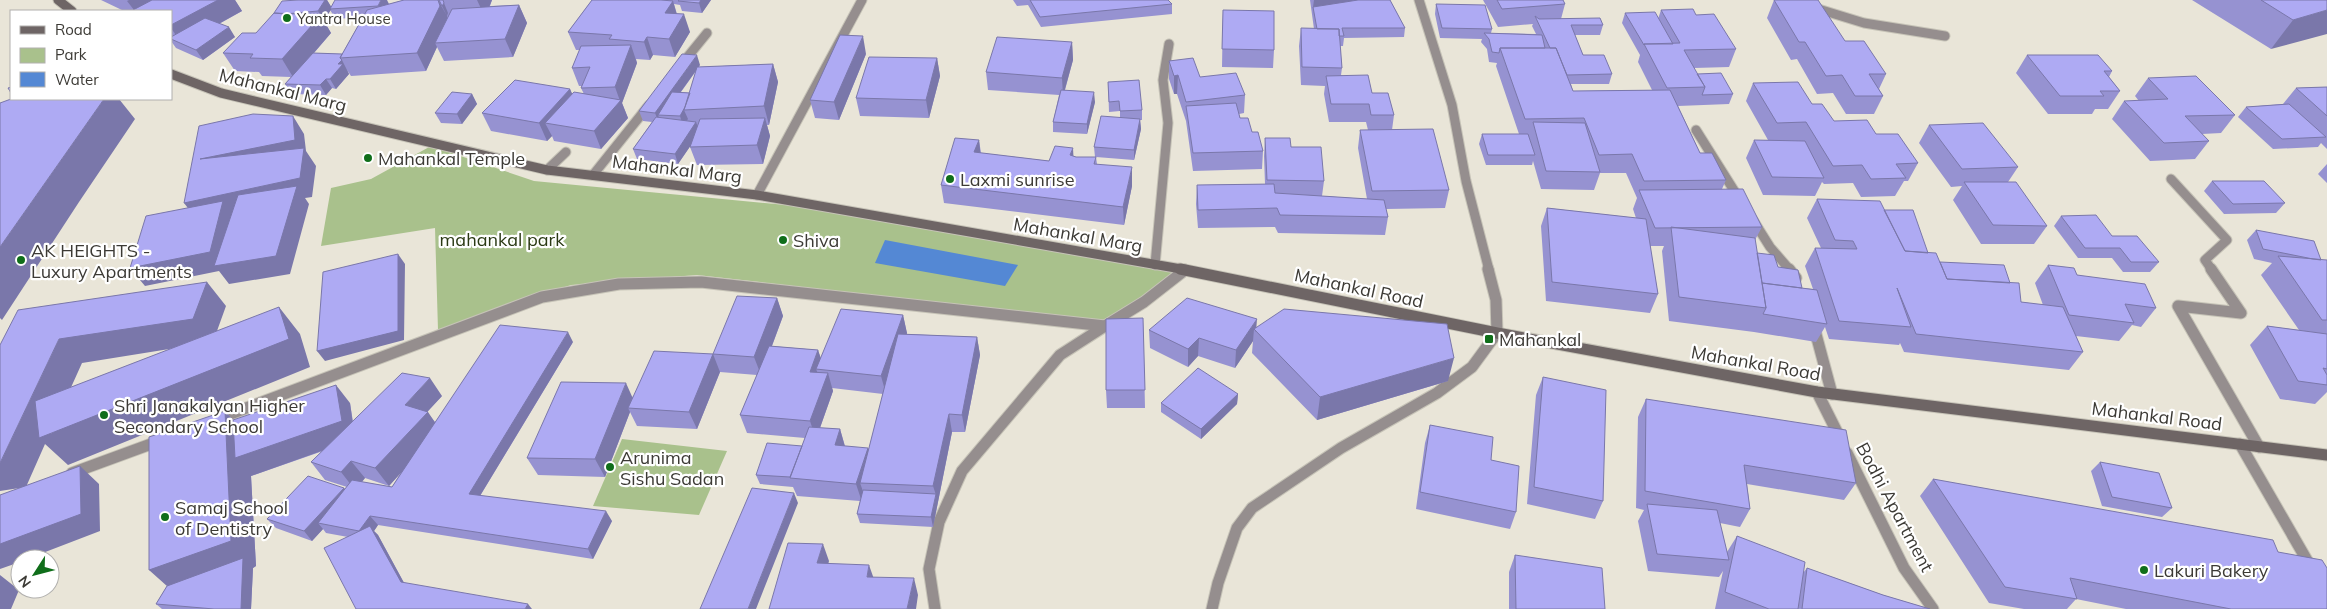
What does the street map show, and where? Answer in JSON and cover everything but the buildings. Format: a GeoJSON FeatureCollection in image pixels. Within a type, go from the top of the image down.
{"type":"FeatureCollection","features":[{"type":"Feature","properties":{"kind":"main road"},"geometry":{"type":"LineString","coordinates":[[58,0],[71,10]]}},
{"type":"Feature","properties":{"kind":"main road","name":"Mahankal Marg"},"geometry":{"type":"LineString","coordinates":[[172,74],[221,93],[547,170],[757,195],[1185,270]]}},
{"type":"Feature","properties":{"kind":"main road","name":"Mahankal Road"},"geometry":{"type":"LineString","coordinates":[[1185,270],[1497,334],[1816,392],[2327,455]]}},
{"type":"Feature","properties":{"kind":"street"},"geometry":{"type":"LineString","coordinates":[[757,195],[862,0]]}},
{"type":"Feature","properties":{"kind":"street"},"geometry":{"type":"LineString","coordinates":[[1212,609],[1218,583],[1237,528],[1252,508],[1341,448],[1437,393],[1472,367],[1497,334],[1496,300],[1466,182],[1452,105],[1419,0]]}},
{"type":"Feature","properties":{"kind":"street"},"geometry":{"type":"LineString","coordinates":[[1789,0],[1864,23],[1945,36]]}},
{"type":"Feature","properties":{"kind":"street"},"geometry":{"type":"LineString","coordinates":[[676,70],[707,33]]}},
{"type":"Feature","properties":{"kind":"street"},"geometry":{"type":"LineString","coordinates":[[1155,265],[1168,123],[1162,80],[1169,44]]}},
{"type":"Feature","properties":{"kind":"street"},"geometry":{"type":"LineString","coordinates":[[593,175],[654,98]]}},
{"type":"Feature","properties":{"kind":"street"},"geometry":{"type":"LineString","coordinates":[[1696,130],[1770,247],[1795,274],[1801,291]]}},
{"type":"Feature","properties":{"kind":"street"},"geometry":{"type":"LineString","coordinates":[[547,170],[566,152]]}},
{"type":"Feature","properties":{"kind":"street"},"geometry":{"type":"LineString","coordinates":[[2171,179],[2227,240],[2205,260],[2241,313],[2178,306],[2259,447]]}},
{"type":"Feature","properties":{"kind":"street"},"geometry":{"type":"LineString","coordinates":[[935,609],[929,569],[940,522],[962,471],[1060,355],[1144,302],[1185,270]]}},
{"type":"Feature","properties":{"kind":"street"},"geometry":{"type":"LineString","coordinates":[[211,421],[542,297],[619,284],[701,282],[1105,326]]}},
{"type":"Feature","properties":{"kind":"street"},"geometry":{"type":"LineString","coordinates":[[1810,316],[1832,394]]}},
{"type":"Feature","properties":{"kind":"street","name":"Bodhi Apartment"},"geometry":{"type":"LineString","coordinates":[[1816,392],[1904,568],[1933,609]]}},
{"type":"Feature","properties":{"kind":"street"},"geometry":{"type":"LineString","coordinates":[[64,476],[174,435]]}},
{"type":"Feature","properties":{"kind":"street"},"geometry":{"type":"LineString","coordinates":[[2240,444],[2317,579]]}},
{"type":"Feature","properties":{"kind":"green space","name":"mahankal park"},"geometry":{"type":"Polygon","coordinates":[[[431,146],[534,181],[807,207],[1173,272],[1110,322],[697,275],[571,285],[438,330],[435,228],[321,246],[331,188],[371,179],[431,146]]]}},
{"type":"Feature","properties":{"kind":"green space"},"geometry":{"type":"Polygon","coordinates":[[[622,439],[727,451],[699,515],[593,506],[622,439]]]}},
{"type":"Feature","properties":{"kind":"water"},"geometry":{"type":"Polygon","coordinates":[[[885,240],[1018,265],[1005,286],[875,263],[885,240]]]}},
{"type":"Feature","properties":{"kind":"place","name":"Yantra House"},"geometry":{"type":"Point","coordinates":[287,18]}},
{"type":"Feature","properties":{"kind":"place","name":"Mahankal Temple"},"geometry":{"type":"Point","coordinates":[368,158]}},
{"type":"Feature","properties":{"kind":"place","name":"Laxmi sunrise"},"geometry":{"type":"Point","coordinates":[950,179]}},
{"type":"Feature","properties":{"kind":"place","name":"Shiva"},"geometry":{"type":"Point","coordinates":[783,240]}},
{"type":"Feature","properties":{"kind":"place","name":"AK HEIGHTS - Luxury Apartments"},"geometry":{"type":"Point","coordinates":[21,260]}},
{"type":"Feature","properties":{"kind":"place","name":"Mahankal"},"geometry":{"type":"Point","coordinates":[1489,339]}},
{"type":"Feature","properties":{"kind":"place","name":"Shri Janakalyan Higher Secondary School"},"geometry":{"type":"Point","coordinates":[104,415]}},
{"type":"Feature","properties":{"kind":"place","name":"Arunima Sishu Sadan"},"geometry":{"type":"Point","coordinates":[610,467]}},
{"type":"Feature","properties":{"kind":"place","name":"Samaj School of Dentistry"},"geometry":{"type":"Point","coordinates":[165,517]}},
{"type":"Feature","properties":{"kind":"place","name":"Lakuri Bakery"},"geometry":{"type":"Point","coordinates":[2144,570]}}]}
